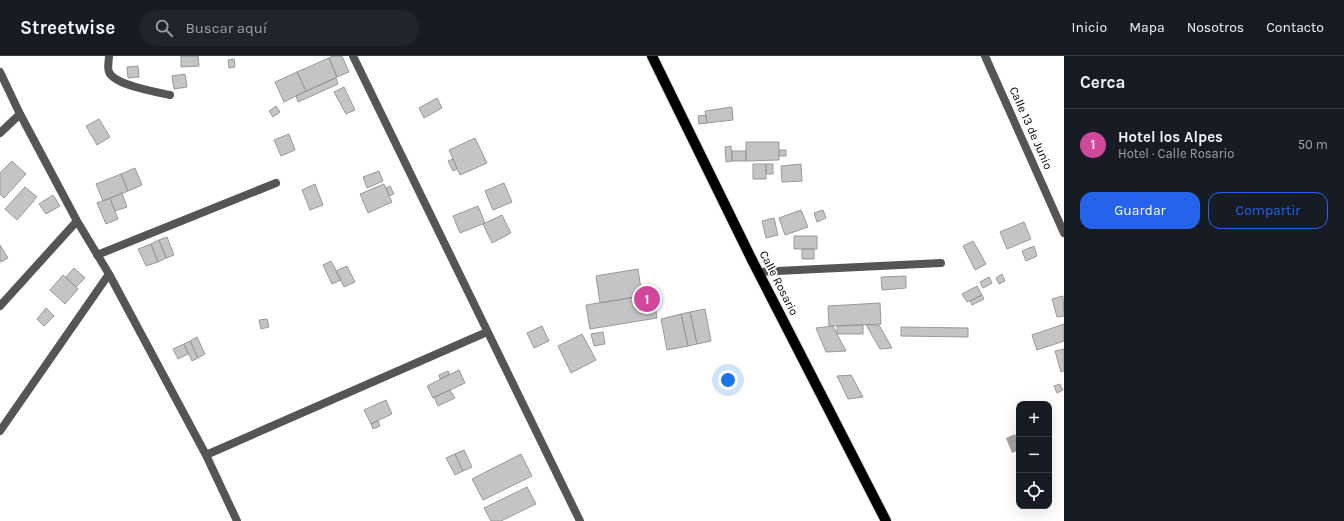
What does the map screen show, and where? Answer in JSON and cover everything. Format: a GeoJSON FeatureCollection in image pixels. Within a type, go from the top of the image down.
{"type":"FeatureCollection","features":[{"type":"Feature","properties":{"kind":"main road","name":"Calle Rosario"},"geometry":{"type":"LineString","coordinates":[[652,56],[759,272],[886,521]]}},
{"type":"Feature","properties":{"kind":"street"},"geometry":{"type":"LineString","coordinates":[[109,56],[109,72],[119,82],[170,95]]}},
{"type":"Feature","properties":{"kind":"street"},"geometry":{"type":"LineString","coordinates":[[353,56],[580,521]]}},
{"type":"Feature","properties":{"kind":"street","name":"Calle 13 de Junio"},"geometry":{"type":"LineString","coordinates":[[985,56],[1064,233]]}},
{"type":"Feature","properties":{"kind":"street"},"geometry":{"type":"LineString","coordinates":[[0,72],[20,114],[77,221],[109,274],[206,455],[237,521]]}},
{"type":"Feature","properties":{"kind":"street"},"geometry":{"type":"LineString","coordinates":[[0,133],[20,114]]}},
{"type":"Feature","properties":{"kind":"street"},"geometry":{"type":"LineString","coordinates":[[97,255],[276,183]]}},
{"type":"Feature","properties":{"kind":"street"},"geometry":{"type":"LineString","coordinates":[[0,306],[77,221]]}},
{"type":"Feature","properties":{"kind":"street"},"geometry":{"type":"LineString","coordinates":[[759,272],[941,262]]}},
{"type":"Feature","properties":{"kind":"street"},"geometry":{"type":"LineString","coordinates":[[0,431],[109,274]]}},
{"type":"Feature","properties":{"kind":"street"},"geometry":{"type":"LineString","coordinates":[[206,455],[487,332]]}},
{"type":"Feature","properties":{"kind":"shaded area"},"geometry":{"type":"Polygon","coordinates":[[[1015,434],[1016,451],[1012,453],[1006,438],[1015,434]]]}},
{"type":"Feature","properties":{"kind":"building"},"geometry":{"type":"Polygon","coordinates":[[[181,56],[198,56],[199,66],[181,67],[181,56]]]}},
{"type":"Feature","properties":{"kind":"building"},"geometry":{"type":"Polygon","coordinates":[[[332,56],[342,56],[349,72],[337,77],[329,58],[332,56]]]}},
{"type":"Feature","properties":{"kind":"building"},"geometry":{"type":"Polygon","coordinates":[[[329,58],[337,77],[306,91],[297,72],[329,58]]]}},
{"type":"Feature","properties":{"kind":"building"},"geometry":{"type":"Polygon","coordinates":[[[234,59],[235,67],[229,68],[228,60],[234,59]]]}},
{"type":"Feature","properties":{"kind":"building"},"geometry":{"type":"Polygon","coordinates":[[[138,66],[139,77],[128,78],[127,67],[138,66]]]}},
{"type":"Feature","properties":{"kind":"building"},"geometry":{"type":"Polygon","coordinates":[[[297,72],[306,91],[284,102],[275,82],[297,72]]]}},
{"type":"Feature","properties":{"kind":"building"},"geometry":{"type":"Polygon","coordinates":[[[185,74],[187,87],[174,89],[172,76],[185,74]]]}},
{"type":"Feature","properties":{"kind":"building"},"geometry":{"type":"Polygon","coordinates":[[[336,78],[338,84],[298,102],[296,96],[336,78]]]}},
{"type":"Feature","properties":{"kind":"building"},"geometry":{"type":"Polygon","coordinates":[[[344,87],[355,110],[346,114],[334,92],[344,87]]]}},
{"type":"Feature","properties":{"kind":"building"},"geometry":{"type":"Polygon","coordinates":[[[437,98],[442,108],[424,118],[419,108],[437,98]]]}},
{"type":"Feature","properties":{"kind":"building"},"geometry":{"type":"Polygon","coordinates":[[[276,106],[280,112],[273,117],[269,111],[276,106]]]}},
{"type":"Feature","properties":{"kind":"building"},"geometry":{"type":"Polygon","coordinates":[[[732,107],[733,120],[707,123],[705,111],[732,107]]]}},
{"type":"Feature","properties":{"kind":"building"},"geometry":{"type":"Polygon","coordinates":[[[706,115],[707,123],[699,124],[698,116],[706,115]]]}},
{"type":"Feature","properties":{"kind":"building"},"geometry":{"type":"Polygon","coordinates":[[[99,119],[110,137],[97,145],[86,126],[99,119]]]}},
{"type":"Feature","properties":{"kind":"building"},"geometry":{"type":"Polygon","coordinates":[[[289,134],[295,150],[281,156],[274,140],[289,134]]]}},
{"type":"Feature","properties":{"kind":"building"},"geometry":{"type":"Polygon","coordinates":[[[475,138],[487,163],[460,175],[449,150],[475,138]]]}},
{"type":"Feature","properties":{"kind":"building"},"geometry":{"type":"Polygon","coordinates":[[[746,142],[779,142],[779,160],[746,161],[746,142]]]}},
{"type":"Feature","properties":{"kind":"building"},"geometry":{"type":"Polygon","coordinates":[[[731,146],[732,161],[726,162],[725,147],[731,146]]]}},
{"type":"Feature","properties":{"kind":"building"},"geometry":{"type":"Polygon","coordinates":[[[779,150],[786,150],[786,156],[779,156],[779,150]]]}},
{"type":"Feature","properties":{"kind":"building"},"geometry":{"type":"Polygon","coordinates":[[[732,151],[746,151],[746,161],[732,161],[732,151]]]}},
{"type":"Feature","properties":{"kind":"building"},"geometry":{"type":"Polygon","coordinates":[[[453,159],[457,169],[453,171],[448,161],[453,159]]]}},
{"type":"Feature","properties":{"kind":"building"},"geometry":{"type":"Polygon","coordinates":[[[12,161],[26,174],[4,198],[0,194],[0,173],[12,161]]]}},
{"type":"Feature","properties":{"kind":"building"},"geometry":{"type":"Polygon","coordinates":[[[753,164],[766,164],[766,179],[753,179],[753,164]]]}},
{"type":"Feature","properties":{"kind":"building"},"geometry":{"type":"Polygon","coordinates":[[[766,164],[773,164],[773,174],[766,174],[766,164]]]}},
{"type":"Feature","properties":{"kind":"building"},"geometry":{"type":"Polygon","coordinates":[[[801,164],[802,181],[782,182],[781,166],[801,164]]]}},
{"type":"Feature","properties":{"kind":"building"},"geometry":{"type":"Polygon","coordinates":[[[135,168],[142,185],[128,191],[121,174],[135,168]]]}},
{"type":"Feature","properties":{"kind":"building"},"geometry":{"type":"Polygon","coordinates":[[[379,171],[383,181],[367,188],[363,177],[379,171]]]}},
{"type":"Feature","properties":{"kind":"building"},"geometry":{"type":"Polygon","coordinates":[[[121,174],[128,191],[103,201],[96,184],[121,174]]]}},
{"type":"Feature","properties":{"kind":"building"},"geometry":{"type":"Polygon","coordinates":[[[504,183],[512,202],[493,210],[485,191],[504,183]]]}},
{"type":"Feature","properties":{"kind":"building"},"geometry":{"type":"Polygon","coordinates":[[[315,184],[323,205],[310,210],[302,190],[315,184]]]}},
{"type":"Feature","properties":{"kind":"building"},"geometry":{"type":"Polygon","coordinates":[[[384,184],[392,202],[368,213],[360,194],[384,184]]]}},
{"type":"Feature","properties":{"kind":"building"},"geometry":{"type":"Polygon","coordinates":[[[390,186],[394,194],[389,196],[386,188],[390,186]]]}},
{"type":"Feature","properties":{"kind":"building"},"geometry":{"type":"Polygon","coordinates":[[[25,187],[37,197],[17,220],[5,209],[25,187]]]}},
{"type":"Feature","properties":{"kind":"building"},"geometry":{"type":"Polygon","coordinates":[[[122,193],[127,207],[115,211],[110,198],[122,193]]]}},
{"type":"Feature","properties":{"kind":"building"},"geometry":{"type":"Polygon","coordinates":[[[53,195],[60,206],[46,214],[39,204],[53,195]]]}},
{"type":"Feature","properties":{"kind":"building"},"geometry":{"type":"Polygon","coordinates":[[[110,198],[118,219],[106,224],[97,203],[110,198]]]}},
{"type":"Feature","properties":{"kind":"building"},"geometry":{"type":"Polygon","coordinates":[[[478,206],[485,223],[460,233],[453,216],[478,206]]]}},
{"type":"Feature","properties":{"kind":"building"},"geometry":{"type":"Polygon","coordinates":[[[801,210],[808,227],[785,235],[779,218],[801,210]]]}},
{"type":"Feature","properties":{"kind":"building"},"geometry":{"type":"Polygon","coordinates":[[[823,210],[826,218],[817,222],[814,213],[823,210]]]}},
{"type":"Feature","properties":{"kind":"building"},"geometry":{"type":"Polygon","coordinates":[[[502,215],[511,233],[492,243],[483,224],[502,215]]]}},
{"type":"Feature","properties":{"kind":"building"},"geometry":{"type":"Polygon","coordinates":[[[774,218],[778,235],[766,238],[762,221],[774,218]]]}},
{"type":"Feature","properties":{"kind":"building"},"geometry":{"type":"Polygon","coordinates":[[[1024,222],[1031,239],[1007,249],[1000,232],[1024,222]]]}},
{"type":"Feature","properties":{"kind":"building"},"geometry":{"type":"Polygon","coordinates":[[[794,236],[817,236],[817,249],[794,249],[794,236]]]}},
{"type":"Feature","properties":{"kind":"building"},"geometry":{"type":"Polygon","coordinates":[[[167,237],[174,255],[166,258],[159,240],[167,237]]]}},
{"type":"Feature","properties":{"kind":"building"},"geometry":{"type":"Polygon","coordinates":[[[159,240],[166,258],[158,262],[151,244],[159,240]]]}},
{"type":"Feature","properties":{"kind":"building"},"geometry":{"type":"Polygon","coordinates":[[[973,241],[986,264],[975,270],[963,246],[973,241]]]}},
{"type":"Feature","properties":{"kind":"building"},"geometry":{"type":"Polygon","coordinates":[[[151,244],[158,262],[146,266],[138,249],[151,244]]]}},
{"type":"Feature","properties":{"kind":"building"},"geometry":{"type":"Polygon","coordinates":[[[0,245],[8,258],[1,262],[0,260],[0,245]]]}},
{"type":"Feature","properties":{"kind":"building"},"geometry":{"type":"Polygon","coordinates":[[[1034,246],[1037,256],[1026,261],[1022,251],[1034,246]]]}},
{"type":"Feature","properties":{"kind":"building"},"geometry":{"type":"Polygon","coordinates":[[[802,249],[814,249],[814,259],[802,259],[802,249]]]}},
{"type":"Feature","properties":{"kind":"building"},"geometry":{"type":"Polygon","coordinates":[[[331,261],[341,280],[332,284],[323,265],[331,261]]]}},
{"type":"Feature","properties":{"kind":"building"},"geometry":{"type":"Polygon","coordinates":[[[347,266],[355,282],[344,287],[336,271],[347,266]]]}},
{"type":"Feature","properties":{"kind":"building"},"geometry":{"type":"Polygon","coordinates":[[[74,268],[85,278],[76,287],[66,277],[74,268]]]}},
{"type":"Feature","properties":{"kind":"building"},"geometry":{"type":"Polygon","coordinates":[[[638,269],[642,296],[600,303],[596,276],[638,269]]]}},
{"type":"Feature","properties":{"kind":"building"},"geometry":{"type":"Polygon","coordinates":[[[1002,274],[1005,281],[999,284],[996,278],[1002,274]]]}},
{"type":"Feature","properties":{"kind":"building"},"geometry":{"type":"Polygon","coordinates":[[[63,275],[78,289],[65,304],[50,290],[63,275]]]}},
{"type":"Feature","properties":{"kind":"building"},"geometry":{"type":"Polygon","coordinates":[[[906,276],[906,288],[882,290],[881,277],[906,276]]]}},
{"type":"Feature","properties":{"kind":"building"},"geometry":{"type":"Polygon","coordinates":[[[989,277],[992,283],[983,288],[980,282],[989,277]]]}},
{"type":"Feature","properties":{"kind":"building"},"geometry":{"type":"Polygon","coordinates":[[[977,286],[982,295],[967,302],[962,294],[977,286]]]}},
{"type":"Feature","properties":{"kind":"building"},"geometry":{"type":"Polygon","coordinates":[[[653,294],[657,318],[590,329],[586,305],[653,294]]]}},
{"type":"Feature","properties":{"kind":"building"},"geometry":{"type":"Polygon","coordinates":[[[982,295],[984,299],[972,305],[970,301],[982,295]]]}},
{"type":"Feature","properties":{"kind":"building"},"geometry":{"type":"Polygon","coordinates":[[[1063,296],[1064,316],[1057,317],[1052,299],[1063,296]]]}},
{"type":"Feature","properties":{"kind":"building"},"geometry":{"type":"Polygon","coordinates":[[[880,303],[881,324],[829,326],[828,306],[880,303]]]}},
{"type":"Feature","properties":{"kind":"building"},"geometry":{"type":"Polygon","coordinates":[[[46,308],[54,316],[44,326],[37,319],[46,308]]]}},
{"type":"Feature","properties":{"kind":"building"},"geometry":{"type":"Polygon","coordinates":[[[705,309],[711,341],[697,344],[690,312],[705,309]]]}},
{"type":"Feature","properties":{"kind":"building"},"geometry":{"type":"Polygon","coordinates":[[[690,312],[697,344],[688,346],[681,314],[690,312]]]}},
{"type":"Feature","properties":{"kind":"building"},"geometry":{"type":"Polygon","coordinates":[[[681,314],[688,346],[667,350],[661,319],[681,314]]]}},
{"type":"Feature","properties":{"kind":"building"},"geometry":{"type":"Polygon","coordinates":[[[267,319],[269,327],[261,329],[259,320],[267,319]]]}},
{"type":"Feature","properties":{"kind":"building"},"geometry":{"type":"Polygon","coordinates":[[[1064,324],[1064,341],[1037,350],[1032,335],[1064,324]]]}},
{"type":"Feature","properties":{"kind":"building"},"geometry":{"type":"Polygon","coordinates":[[[863,325],[863,334],[837,334],[837,326],[863,325]]]}},
{"type":"Feature","properties":{"kind":"building"},"geometry":{"type":"Polygon","coordinates":[[[866,325],[879,325],[892,348],[880,349],[866,325]]]}},
{"type":"Feature","properties":{"kind":"building"},"geometry":{"type":"Polygon","coordinates":[[[542,326],[549,341],[534,348],[527,333],[542,326]]]}},
{"type":"Feature","properties":{"kind":"building"},"geometry":{"type":"Polygon","coordinates":[[[833,326],[846,351],[826,352],[816,328],[833,326]]]}},
{"type":"Feature","properties":{"kind":"building"},"geometry":{"type":"Polygon","coordinates":[[[901,327],[968,328],[968,337],[901,336],[901,327]]]}},
{"type":"Feature","properties":{"kind":"building"},"geometry":{"type":"Polygon","coordinates":[[[603,332],[605,344],[594,346],[591,334],[603,332]]]}},
{"type":"Feature","properties":{"kind":"building"},"geometry":{"type":"Polygon","coordinates":[[[582,334],[596,360],[571,373],[558,346],[582,334]]]}},
{"type":"Feature","properties":{"kind":"building"},"geometry":{"type":"Polygon","coordinates":[[[197,337],[205,354],[198,358],[190,341],[197,337]]]}},
{"type":"Feature","properties":{"kind":"building"},"geometry":{"type":"Polygon","coordinates":[[[190,341],[198,358],[192,361],[184,344],[190,341]]]}},
{"type":"Feature","properties":{"kind":"building"},"geometry":{"type":"Polygon","coordinates":[[[184,344],[188,354],[178,359],[173,349],[184,344]]]}},
{"type":"Feature","properties":{"kind":"building"},"geometry":{"type":"Polygon","coordinates":[[[1064,349],[1064,371],[1061,372],[1055,351],[1064,349]]]}},
{"type":"Feature","properties":{"kind":"building"},"geometry":{"type":"Polygon","coordinates":[[[459,370],[465,383],[433,398],[427,386],[459,370]]]}},
{"type":"Feature","properties":{"kind":"building"},"geometry":{"type":"Polygon","coordinates":[[[448,371],[450,374],[440,379],[439,375],[448,371]]]}},
{"type":"Feature","properties":{"kind":"building"},"geometry":{"type":"Polygon","coordinates":[[[851,375],[863,397],[848,399],[837,376],[851,375]]]}},
{"type":"Feature","properties":{"kind":"building"},"geometry":{"type":"Polygon","coordinates":[[[1060,384],[1063,390],[1057,393],[1054,386],[1060,384]]]}},
{"type":"Feature","properties":{"kind":"building"},"geometry":{"type":"Polygon","coordinates":[[[450,390],[455,398],[438,406],[434,397],[450,390]]]}},
{"type":"Feature","properties":{"kind":"building"},"geometry":{"type":"Polygon","coordinates":[[[386,400],[392,414],[371,424],[364,410],[386,400]]]}},
{"type":"Feature","properties":{"kind":"building"},"geometry":{"type":"Polygon","coordinates":[[[378,421],[380,426],[373,429],[371,424],[378,421]]]}},
{"type":"Feature","properties":{"kind":"building"},"geometry":{"type":"Polygon","coordinates":[[[464,450],[472,467],[463,471],[455,454],[464,450]]]}},
{"type":"Feature","properties":{"kind":"building"},"geometry":{"type":"Polygon","coordinates":[[[455,454],[463,471],[455,475],[446,458],[455,454]]]}},
{"type":"Feature","properties":{"kind":"building"},"geometry":{"type":"Polygon","coordinates":[[[521,454],[532,476],[483,500],[472,479],[521,454]]]}},
{"type":"Feature","properties":{"kind":"building"},"geometry":{"type":"Polygon","coordinates":[[[527,487],[536,504],[501,521],[491,521],[484,508],[527,487]]]}},
{"type":"Feature","properties":{"kind":"place","name":"Hotel los Alpes"},"geometry":{"type":"Point","coordinates":[647,299]}}]}
